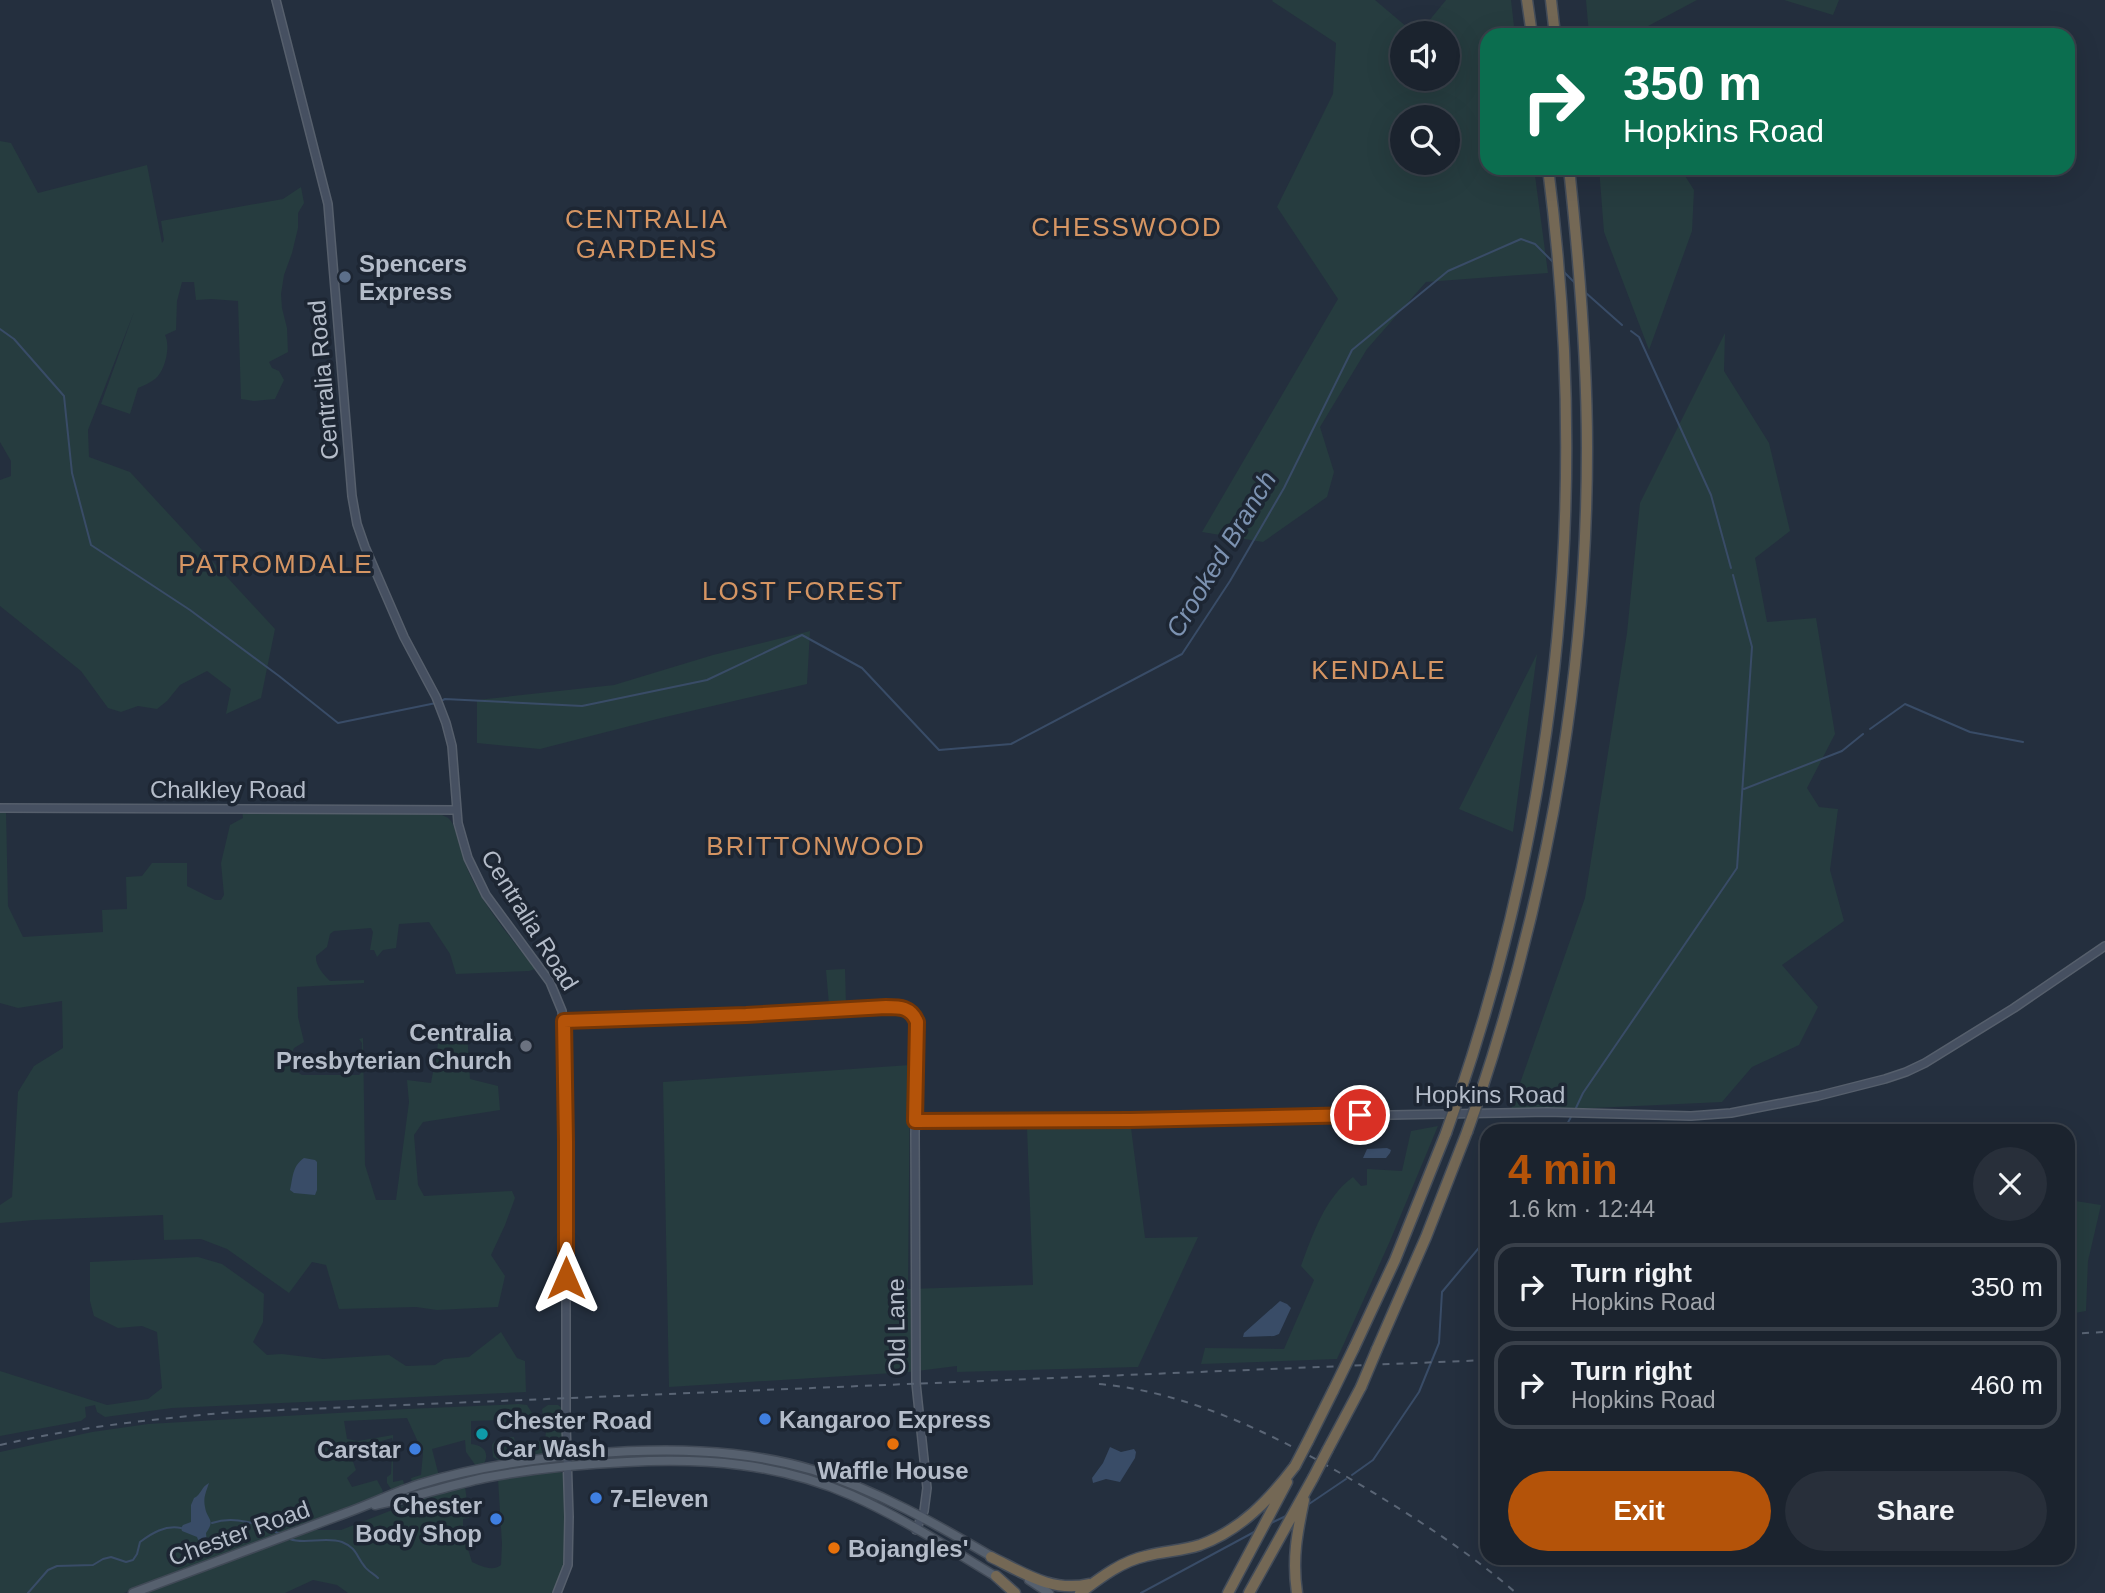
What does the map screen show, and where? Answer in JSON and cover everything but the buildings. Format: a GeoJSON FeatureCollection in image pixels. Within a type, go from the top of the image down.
{"type":"FeatureCollection","features":[{"type":"Feature","properties":{"kind":"highway"},"geometry":{"type":"LineString","coordinates":[[1527,0],[1531,28]]}},
{"type":"Feature","properties":{"kind":"highway"},"geometry":{"type":"LineString","coordinates":[[1551,0],[1554,28]]}},
{"type":"Feature","properties":{"kind":"highway"},"geometry":{"type":"LineString","coordinates":[[1228,1593],[1334,1391],[1395,1260],[1459,1096],[1497,972],[1522,869],[1542,766],[1560,618],[1567,481],[1566,358],[1558,248],[1549,175]]}},
{"type":"Feature","properties":{"kind":"highway"},"geometry":{"type":"LineString","coordinates":[[1249,1593],[1361,1387],[1431,1225],[1479,1098],[1517,973],[1540,878],[1563,752],[1577,647],[1584,553],[1586,408],[1580,285],[1570,175]]}},
{"type":"Feature","properties":{"kind":"highway"},"geometry":{"type":"LineString","coordinates":[[1080,1593],[1133,1560],[1187,1549],[1226,1533],[1260,1507],[1295,1466]]}},
{"type":"Feature","properties":{"kind":"highway"},"geometry":{"type":"LineString","coordinates":[[1297,1593],[1293,1570],[1294,1553],[1310,1483]]}},
{"type":"Feature","properties":{"kind":"highway"},"geometry":{"type":"LineString","coordinates":[[991,1557],[1052,1586],[1078,1587],[1096,1581]]}},
{"type":"Feature","properties":{"kind":"highway"},"geometry":{"type":"LineString","coordinates":[[996,1576],[1015,1593]]}},
{"type":"Feature","properties":{"kind":"main road","name":"Centralia Road"},"geometry":{"type":"LineString","coordinates":[[276,0],[330,215],[352,496],[357,524],[404,637],[442,710],[452,746],[456,810],[465,852],[478,882],[550,982],[564,1021],[569,1554],[566,1573],[557,1593]]}},
{"type":"Feature","properties":{"kind":"main road","name":"Chalkley Road"},"geometry":{"type":"LineString","coordinates":[[0,808],[456,810]]}},
{"type":"Feature","properties":{"kind":"main road","name":"Hopkins Road"},"geometry":{"type":"LineString","coordinates":[[915,1121],[1573,1113],[1711,1115],[1818,1096],[1890,1078],[1925,1063],[2049,985],[2105,946]]}},
{"type":"Feature","properties":{"kind":"main road"},"geometry":{"type":"LineString","coordinates":[[564,1021],[905,1008],[917,1022],[915,1121]]}},
{"type":"Feature","properties":{"kind":"main road","name":"Old Lane"},"geometry":{"type":"LineString","coordinates":[[915,1121],[916,1384],[927,1488],[926,1502],[916,1530]]}},
{"type":"Feature","properties":{"kind":"main road","name":"Chester Road"},"geometry":{"type":"LineString","coordinates":[[133,1593],[359,1509],[400,1491],[443,1478],[566,1456],[677,1450],[743,1454],[800,1467],[847,1482],[922,1517],[1049,1593]]}},
{"type":"Feature","properties":{"kind":"main road","name":"Chester Road"},"geometry":{"type":"LineString","coordinates":[[359,1509],[483,1478],[567,1466],[673,1460],[716,1461],[756,1466],[791,1474],[851,1495],[1023,1593]]}},
{"type":"Feature","properties":{"kind":"green space"},"geometry":{"type":"Polygon","coordinates":[[[1273,0],[1375,0],[1400,21],[1390,21],[1390,91],[1460,91],[1460,21],[1429,21],[1446,0],[1511,0],[1514,28],[1480,28],[1480,175],[1535,175],[1548,273],[1426,282],[1367,349],[1320,427],[1334,472],[1327,497],[1263,542],[1202,532],[1338,299],[1277,207],[1333,94],[1336,43],[1273,0]]]}},
{"type":"Feature","properties":{"kind":"green space"},"geometry":{"type":"Polygon","coordinates":[[[1586,0],[1697,0],[1644,28],[1588,28],[1586,0]]]}},
{"type":"Feature","properties":{"kind":"green space"},"geometry":{"type":"Polygon","coordinates":[[[1784,0],[1839,0],[1833,15],[1784,0]]]}},
{"type":"Feature","properties":{"kind":"green space"},"geometry":{"type":"Polygon","coordinates":[[[0,141],[11,143],[38,193],[147,165],[162,243],[164,240],[161,221],[283,199],[301,187],[304,203],[298,213],[298,228],[281,294],[288,352],[269,362],[284,380],[275,399],[241,399],[238,301],[196,300],[194,282],[182,282],[177,301],[176,330],[165,335],[167,352],[159,375],[138,388],[130,414],[101,404],[134,312],[88,430],[89,457],[130,472],[275,629],[261,698],[226,714],[231,689],[207,671],[180,685],[157,709],[138,706],[121,712],[108,708],[81,671],[0,606],[0,480],[11,476],[11,461],[0,442],[0,141]]]}},
{"type":"Feature","properties":{"kind":"green space"},"geometry":{"type":"Polygon","coordinates":[[[1600,175],[1684,175],[1694,190],[1692,231],[1649,350],[1604,232],[1600,175]]]}},
{"type":"Feature","properties":{"kind":"green space"},"geometry":{"type":"Polygon","coordinates":[[[1725,333],[1724,371],[1769,443],[1790,531],[1755,558],[1767,622],[1816,618],[1835,734],[1807,788],[1819,807],[1838,809],[1830,870],[1844,921],[1782,965],[1818,1007],[1799,1045],[1752,1067],[1722,1102],[1510,1112],[1585,898],[1627,633],[1640,503],[1725,333]]]}},
{"type":"Feature","properties":{"kind":"green space"},"geometry":{"type":"Polygon","coordinates":[[[810,631],[807,684],[540,749],[477,743],[477,700],[614,685],[713,655],[810,631]]]}},
{"type":"Feature","properties":{"kind":"green space"},"geometry":{"type":"Polygon","coordinates":[[[1537,654],[1513,832],[1459,809],[1537,654]]]}},
{"type":"Feature","properties":{"kind":"green space"},"geometry":{"type":"Polygon","coordinates":[[[0,810],[6,810],[8,906],[23,937],[103,932],[102,910],[127,909],[126,877],[142,876],[152,863],[187,863],[187,886],[215,900],[221,900],[224,895],[221,863],[230,825],[243,818],[242,810],[363,812],[447,817],[455,829],[465,863],[479,892],[535,969],[456,974],[450,954],[429,922],[399,924],[396,948],[383,950],[377,957],[374,950],[370,950],[373,932],[371,928],[334,931],[330,934],[327,947],[316,956],[318,967],[330,981],[364,980],[364,983],[297,987],[298,1017],[304,1042],[294,1048],[291,1055],[293,1064],[302,1075],[359,1075],[362,1043],[359,1039],[363,1038],[365,1165],[376,1200],[396,1200],[409,1102],[407,1080],[431,1083],[440,1033],[467,1031],[470,1079],[498,1086],[500,1110],[423,1122],[414,1135],[418,1185],[424,1196],[512,1191],[515,1198],[491,1255],[505,1276],[498,1307],[437,1310],[416,1307],[339,1309],[326,1265],[312,1262],[289,1293],[227,1249],[201,1239],[164,1240],[163,1215],[0,1223],[0,1205],[12,1197],[18,1092],[34,1066],[63,1048],[62,1001],[18,1008],[0,1003],[0,810]]]}},
{"type":"Feature","properties":{"kind":"green space"},"geometry":{"type":"Polygon","coordinates":[[[845,969],[846,1004],[829,1005],[826,970],[845,969]]]}},
{"type":"Feature","properties":{"kind":"green space"},"geometry":{"type":"Polygon","coordinates":[[[910,1065],[908,1289],[1033,1285],[1027,1128],[1130,1120],[1145,1238],[1198,1237],[1138,1367],[957,1372],[957,1366],[909,1372],[669,1387],[663,1082],[910,1065]]]}},
{"type":"Feature","properties":{"kind":"green space"},"geometry":{"type":"Polygon","coordinates":[[[1438,1126],[1337,1359],[1201,1364],[1205,1348],[1284,1349],[1314,1280],[1301,1266],[1327,1206],[1343,1185],[1353,1177],[1361,1186],[1367,1185],[1367,1169],[1402,1171],[1411,1131],[1438,1126]]]}},
{"type":"Feature","properties":{"kind":"green space"},"geometry":{"type":"Polygon","coordinates":[[[2075,1201],[2101,1205],[2088,1261],[2086,1311],[2075,1313],[2075,1201]]]}},
{"type":"Feature","properties":{"kind":"green space"},"geometry":{"type":"Polygon","coordinates":[[[198,1257],[222,1264],[264,1294],[263,1322],[253,1342],[267,1355],[323,1359],[389,1355],[406,1366],[435,1365],[444,1359],[469,1357],[501,1332],[517,1358],[525,1361],[526,1392],[172,1408],[105,1417],[97,1412],[95,1405],[85,1407],[86,1417],[81,1421],[0,1436],[0,1371],[107,1405],[148,1399],[162,1388],[157,1332],[142,1326],[118,1328],[94,1316],[90,1301],[90,1262],[198,1257]]]}},
{"type":"Feature","properties":{"kind":"green space"},"geometry":{"type":"Polygon","coordinates":[[[519,1404],[527,1405],[534,1416],[506,1420],[505,1432],[502,1420],[471,1421],[471,1444],[479,1446],[486,1453],[483,1465],[476,1466],[466,1452],[465,1440],[432,1449],[439,1476],[412,1483],[411,1478],[421,1475],[423,1453],[407,1418],[344,1421],[347,1439],[358,1441],[393,1435],[393,1442],[392,1438],[358,1448],[357,1457],[352,1459],[356,1470],[347,1478],[352,1487],[377,1480],[383,1491],[379,1497],[124,1593],[0,1593],[0,1452],[92,1432],[148,1424],[519,1404]]]}},
{"type":"Feature","properties":{"kind":"green space"},"geometry":{"type":"Polygon","coordinates":[[[548,1405],[562,1408],[562,1443],[559,1450],[549,1455],[498,1460],[493,1457],[492,1445],[502,1438],[514,1437],[515,1442],[545,1441],[546,1431],[541,1425],[544,1423],[542,1409],[548,1405]]]}},
{"type":"Feature","properties":{"kind":"green space"},"geometry":{"type":"Polygon","coordinates":[[[393,1442],[393,1482],[403,1480],[405,1487],[391,1489],[387,1477],[391,1474],[390,1445],[393,1442]]]}},
{"type":"Feature","properties":{"kind":"green space"},"geometry":{"type":"Polygon","coordinates":[[[555,1470],[563,1473],[565,1478],[568,1537],[564,1572],[555,1593],[348,1593],[337,1585],[313,1580],[285,1593],[140,1593],[311,1530],[341,1530],[441,1491],[465,1486],[469,1518],[463,1519],[463,1533],[472,1562],[486,1568],[498,1567],[501,1565],[502,1544],[498,1479],[555,1470]]]}},
{"type":"Feature","properties":{"kind":"water"},"geometry":{"type":"Polygon","coordinates":[[[1367,1149],[1391,1150],[1386,1158],[1363,1158],[1367,1149]]]}},
{"type":"Feature","properties":{"kind":"water"},"geometry":{"type":"Polygon","coordinates":[[[304,1158],[317,1162],[315,1195],[294,1193],[290,1190],[295,1168],[304,1158]]]}},
{"type":"Feature","properties":{"kind":"water"},"geometry":{"type":"Polygon","coordinates":[[[1280,1301],[1291,1308],[1279,1334],[1243,1337],[1244,1333],[1280,1301]]]}},
{"type":"Feature","properties":{"kind":"water"},"geometry":{"type":"Polygon","coordinates":[[[1110,1447],[1121,1452],[1134,1449],[1135,1458],[1120,1482],[1106,1479],[1093,1483],[1092,1478],[1110,1447]]]}},
{"type":"Feature","properties":{"kind":"water"},"geometry":{"type":"Polygon","coordinates":[[[209,1483],[204,1501],[211,1522],[206,1533],[208,1555],[197,1537],[182,1531],[181,1528],[191,1522],[191,1505],[194,1498],[209,1483]]]}},
{"type":"Feature","properties":{"kind":"waterway","name":"Crooked Branch"},"geometry":{"type":"LineString","coordinates":[[441,701],[445,699],[582,706],[707,680],[802,635],[862,668],[939,750],[1011,744],[1182,654],[1230,581],[1284,488],[1352,350],[1448,271],[1521,239],[1535,244],[1552,261]]}},
{"type":"Feature","properties":{"kind":"waterway"},"geometry":{"type":"LineString","coordinates":[[1564,272],[1575,283]]}},
{"type":"Feature","properties":{"kind":"waterway"},"geometry":{"type":"LineString","coordinates":[[1586,293],[1622,325]]}},
{"type":"Feature","properties":{"kind":"waterway","name":"Crooked Branch"},"geometry":{"type":"LineString","coordinates":[[0,329],[14,339],[64,396],[72,473],[91,545],[190,610],[338,723],[436,703]]}},
{"type":"Feature","properties":{"kind":"waterway"},"geometry":{"type":"LineString","coordinates":[[1631,331],[1639,337],[1711,495],[1731,568]]}},
{"type":"Feature","properties":{"kind":"waterway"},"geometry":{"type":"LineString","coordinates":[[1575,1110],[1583,1093],[1737,868],[1752,647],[1733,575]]}},
{"type":"Feature","properties":{"kind":"waterway"},"geometry":{"type":"LineString","coordinates":[[1870,729],[1905,704],[1970,732],[2023,742]]}},
{"type":"Feature","properties":{"kind":"waterway"},"geometry":{"type":"LineString","coordinates":[[1744,789],[1842,751],[1863,734]]}},
{"type":"Feature","properties":{"kind":"waterway"},"geometry":{"type":"LineString","coordinates":[[1567,1124],[1572,1115]]}},
{"type":"Feature","properties":{"kind":"waterway"},"geometry":{"type":"LineString","coordinates":[[1352,1475],[1373,1460],[1419,1392],[1439,1343],[1442,1292],[1480,1247]]}},
{"type":"Feature","properties":{"kind":"waterway"},"geometry":{"type":"LineString","coordinates":[[1309,1504],[1346,1479]]}},
{"type":"Feature","properties":{"kind":"waterway"},"geometry":{"type":"LineString","coordinates":[[1271,1523],[1286,1516]]}},
{"type":"Feature","properties":{"kind":"waterway"},"geometry":{"type":"LineString","coordinates":[[212,1523],[238,1520],[280,1534]]}},
{"type":"Feature","properties":{"kind":"waterway"},"geometry":{"type":"LineString","coordinates":[[28,1593],[48,1570],[57,1566],[93,1565],[111,1557],[126,1562],[133,1560],[140,1542],[164,1529],[181,1528]]}},
{"type":"Feature","properties":{"kind":"waterway"},"geometry":{"type":"LineString","coordinates":[[1141,1593],[1256,1531]]}},
{"type":"Feature","properties":{"kind":"waterway"},"geometry":{"type":"LineString","coordinates":[[290,1539],[335,1540],[347,1544],[366,1568],[378,1578]]}},
{"type":"Feature","properties":{"kind":"railway"},"geometry":{"type":"LineString","coordinates":[[2075,1334],[2105,1332]]}},
{"type":"Feature","properties":{"kind":"railway"},"geometry":{"type":"LineString","coordinates":[[0,1445],[116,1424],[233,1412],[1480,1360]]}},
{"type":"Feature","properties":{"kind":"railway"},"geometry":{"type":"LineString","coordinates":[[1099,1384],[1137,1389],[1175,1399],[1212,1411],[1285,1443],[1421,1522],[1480,1564]]}},
{"type":"Feature","properties":{"kind":"railway"},"geometry":{"type":"LineString","coordinates":[[1481,1565],[1516,1593]]}},
{"type":"Feature","properties":{"kind":"place","name":"Spencers Express"},"geometry":{"type":"Point","coordinates":[345,277]}},
{"type":"Feature","properties":{"kind":"place","name":"Centralia Presbyterian Church"},"geometry":{"type":"Point","coordinates":[526,1046]}},
{"type":"Feature","properties":{"kind":"place","name":"Kangaroo Express"},"geometry":{"type":"Point","coordinates":[765,1419]}},
{"type":"Feature","properties":{"kind":"place","name":"Chester Road Car Wash"},"geometry":{"type":"Point","coordinates":[482,1434]}},
{"type":"Feature","properties":{"kind":"place","name":"Waffle House"},"geometry":{"type":"Point","coordinates":[893,1444]}},
{"type":"Feature","properties":{"kind":"place","name":"Carstar"},"geometry":{"type":"Point","coordinates":[415,1449]}},
{"type":"Feature","properties":{"kind":"place","name":"7-Eleven"},"geometry":{"type":"Point","coordinates":[596,1498]}},
{"type":"Feature","properties":{"kind":"place","name":"Chester Body Shop"},"geometry":{"type":"Point","coordinates":[496,1519]}},
{"type":"Feature","properties":{"kind":"place","name":"Bojangles'"},"geometry":{"type":"Point","coordinates":[834,1548]}},
{"type":"Feature","properties":{"kind":"district","name":"CHESSWOOD"},"geometry":{"type":"Point","coordinates":[1127,227]}},
{"type":"Feature","properties":{"kind":"district","name":"CENTRALIA GARDENS"},"geometry":{"type":"Point","coordinates":[647,234]}},
{"type":"Feature","properties":{"kind":"district","name":"PATROMDALE"},"geometry":{"type":"Point","coordinates":[276,564]}},
{"type":"Feature","properties":{"kind":"district","name":"LOST FOREST"},"geometry":{"type":"Point","coordinates":[803,591]}},
{"type":"Feature","properties":{"kind":"district","name":"KENDALE"},"geometry":{"type":"Point","coordinates":[1379,670]}},
{"type":"Feature","properties":{"kind":"district","name":"BRITTONWOOD"},"geometry":{"type":"Point","coordinates":[816,846]}},
{"type":"Feature","properties":{"kind":"route"},"geometry":{"type":"LineString","coordinates":[[566,1278],[564,1021],[905,1008],[917,1022],[915,1121],[1360,1115]]}}]}
